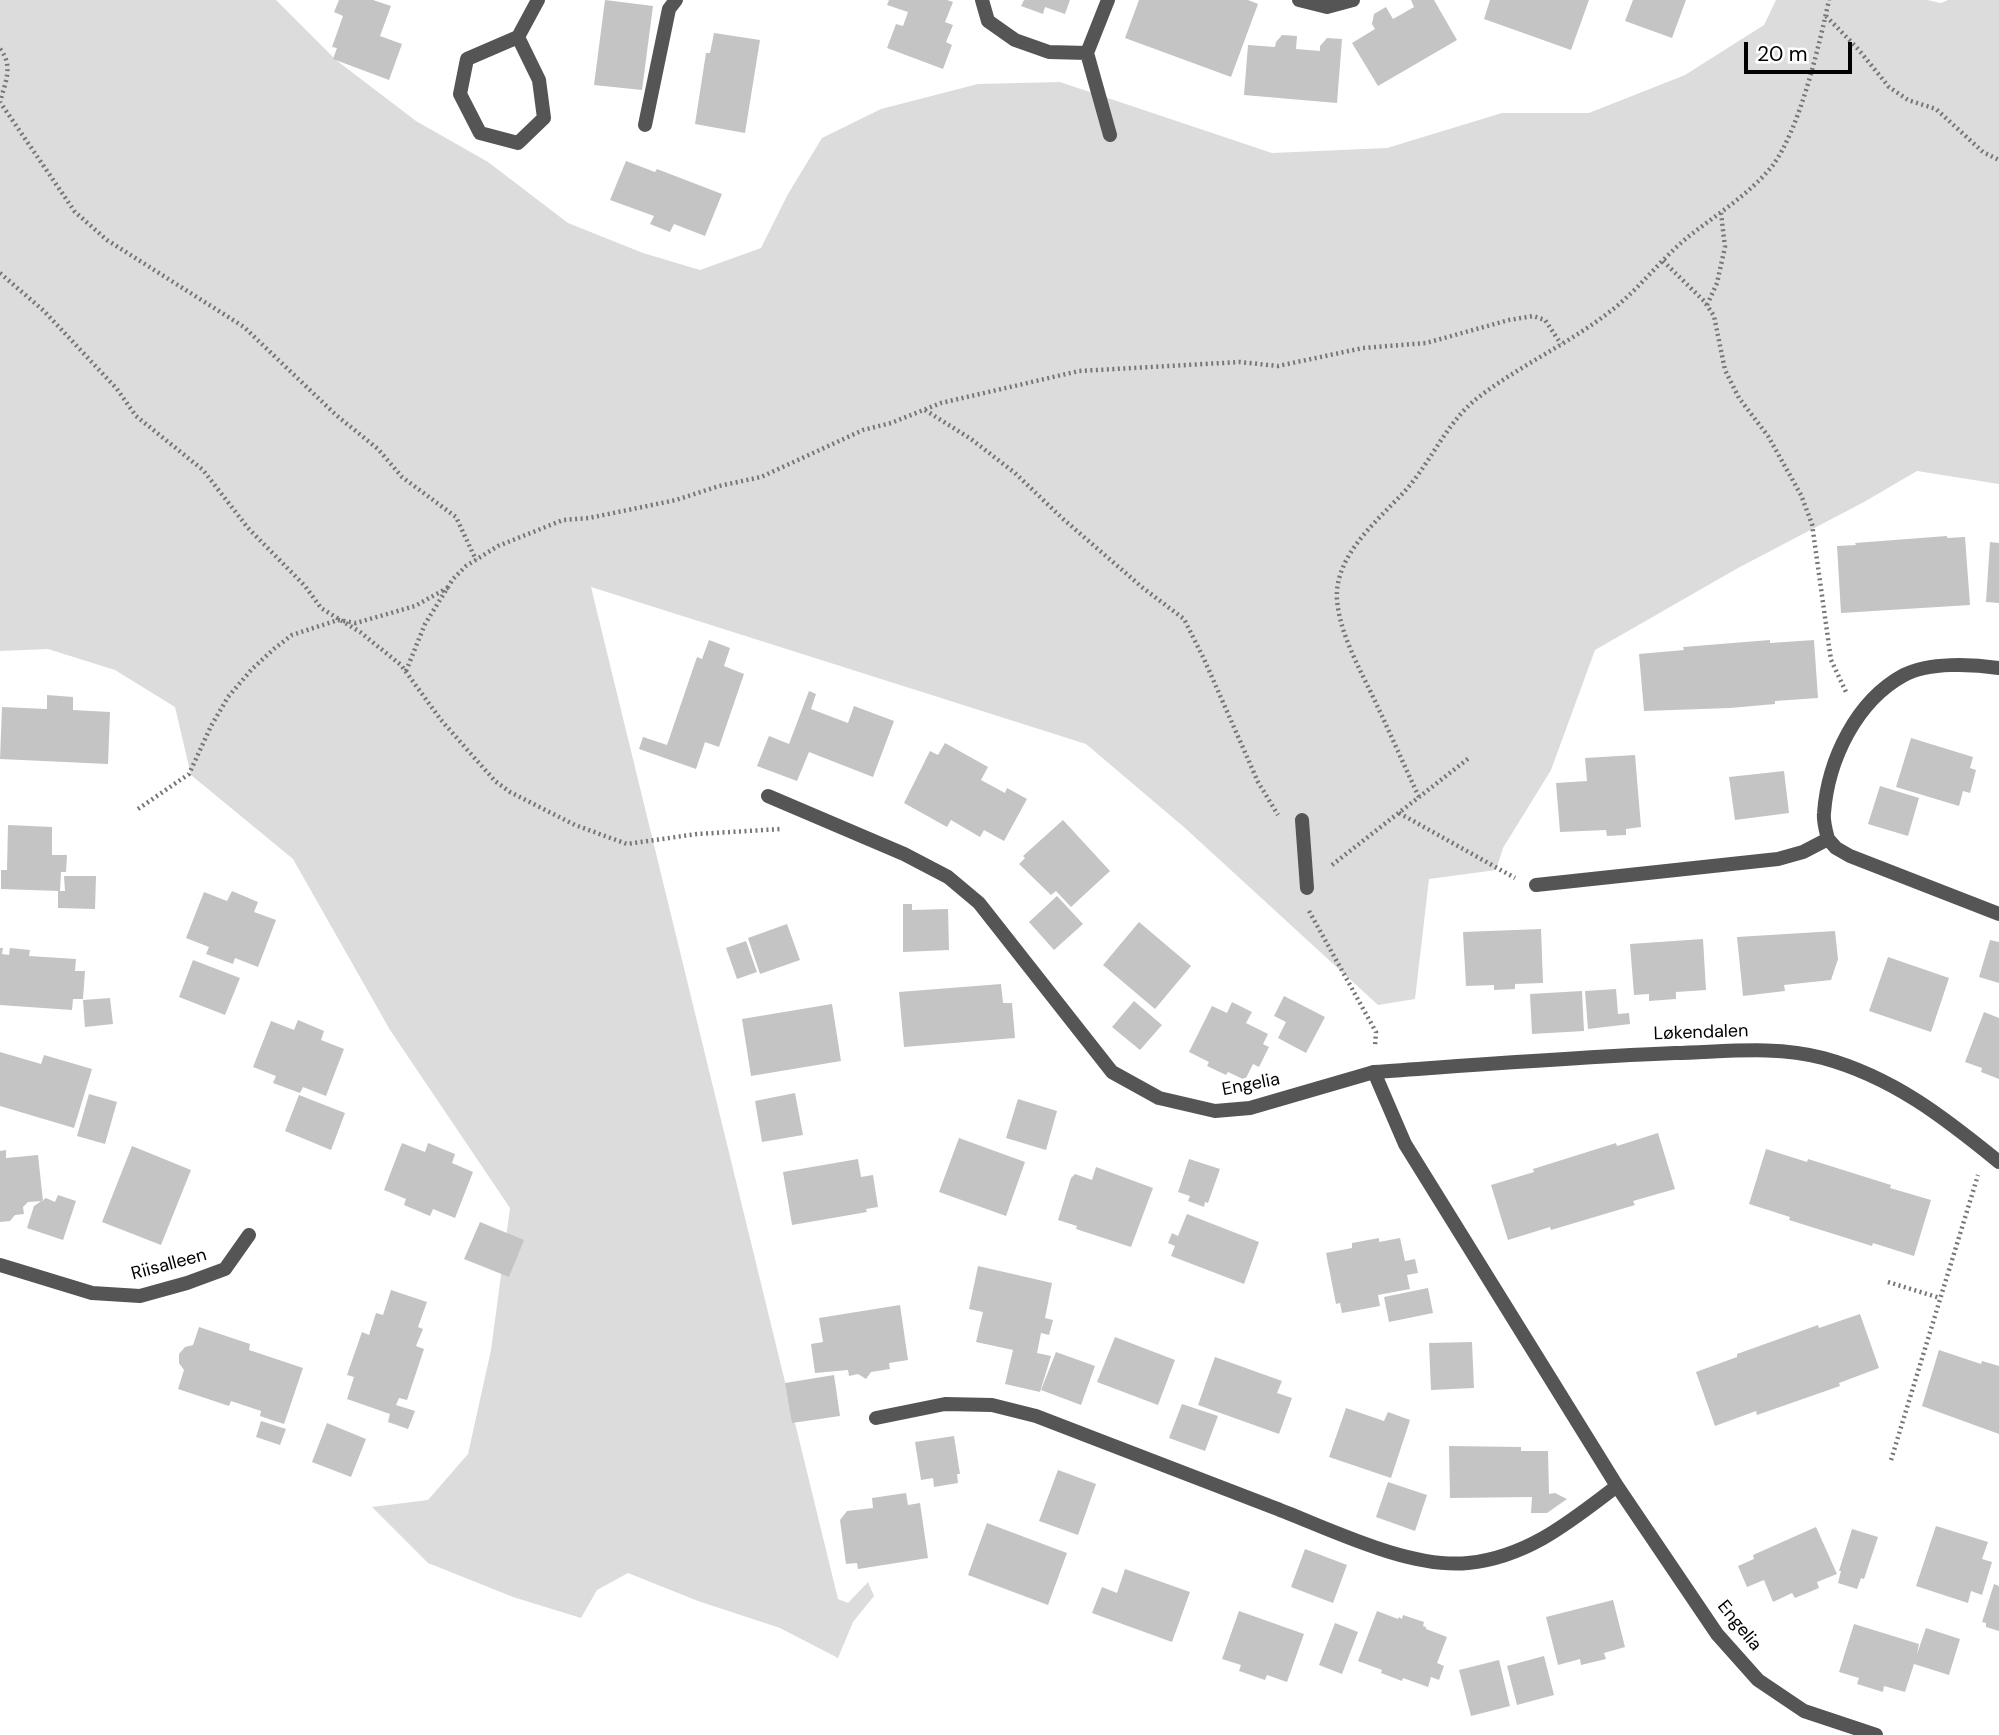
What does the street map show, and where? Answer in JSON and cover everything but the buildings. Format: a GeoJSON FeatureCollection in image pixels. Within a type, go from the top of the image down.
{"type":"FeatureCollection","features":[{"type":"Feature","properties":{"kind":"street"},"geometry":{"type":"LineString","coordinates":[[517,37],[539,80],[544,118],[518,143],[480,134],[460,94],[467,59],[517,37],[538,0]]}},
{"type":"Feature","properties":{"kind":"street"},"geometry":{"type":"LineString","coordinates":[[645,125],[669,9],[676,0]]}},
{"type":"Feature","properties":{"kind":"street"},"geometry":{"type":"LineString","coordinates":[[982,0],[988,21],[1015,40],[1049,52],[1087,53]]}},
{"type":"Feature","properties":{"kind":"street"},"geometry":{"type":"LineString","coordinates":[[1108,0],[1087,53],[1110,135]]}},
{"type":"Feature","properties":{"kind":"street"},"geometry":{"type":"LineString","coordinates":[[1299,0],[1327,6],[1353,0]]}},
{"type":"Feature","properties":{"kind":"street"},"geometry":{"type":"LineString","coordinates":[[1999,668],[1945,665],[1906,674],[1879,693],[1863,710],[1849,732],[1831,771],[1823,815],[1828,839],[1836,848],[1850,856],[1999,914]]}},
{"type":"Feature","properties":{"kind":"street","name":"Engelia"},"geometry":{"type":"LineString","coordinates":[[768,796],[904,854],[948,877],[979,903],[1112,1072],[1159,1098],[1215,1111],[1250,1108],[1374,1072],[1405,1144],[1617,1486],[1717,1634],[1758,1680],[1804,1711],[1876,1735]]}},
{"type":"Feature","properties":{"kind":"street"},"geometry":{"type":"LineString","coordinates":[[1302,827],[1307,888]]}},
{"type":"Feature","properties":{"kind":"street"},"geometry":{"type":"LineString","coordinates":[[1536,885],[1778,859],[1804,852],[1828,839]]}},
{"type":"Feature","properties":{"kind":"street","name":"Løkendalen"},"geometry":{"type":"LineString","coordinates":[[1374,1072],[1604,1056],[1768,1050],[1823,1058],[1892,1085],[1940,1114],[1999,1162]]}},
{"type":"Feature","properties":{"kind":"street","name":"Riisalleen"},"geometry":{"type":"LineString","coordinates":[[0,1265],[92,1293],[140,1296],[225,1269],[249,1235]]}},
{"type":"Feature","properties":{"kind":"street"},"geometry":{"type":"LineString","coordinates":[[876,1418],[946,1404],[992,1405],[1036,1416],[1366,1543],[1423,1561],[1467,1563],[1512,1554],[1557,1532],[1617,1486]]}},
{"type":"Feature","properties":{"kind":"path"},"geometry":{"type":"LineString","coordinates":[[1419,797],[1352,652],[1341,618],[1337,592],[1343,568],[1368,530],[1414,482],[1472,403],[1506,377],[1612,310],[1635,291],[1671,251],[1721,213],[1772,165],[1789,137],[1829,0]]}},
{"type":"Feature","properties":{"kind":"path"},"geometry":{"type":"LineString","coordinates":[[1825,16],[1858,49],[1889,87],[1908,100],[1936,109],[1983,152],[1999,160]]}},
{"type":"Feature","properties":{"kind":"path"},"geometry":{"type":"LineString","coordinates":[[0,49],[6,57],[9,70],[0,102],[75,212],[107,240],[244,327],[336,415],[378,449],[402,477],[456,517],[476,560]]}},
{"type":"Feature","properties":{"kind":"path"},"geometry":{"type":"LineString","coordinates":[[1707,306],[1717,283],[1725,247],[1721,213]]}},
{"type":"Feature","properties":{"kind":"path"},"geometry":{"type":"LineString","coordinates":[[1663,261],[1714,316],[1725,370],[1734,389],[1768,436],[1801,495],[1812,524],[1831,660],[1850,699],[1863,710]]}},
{"type":"Feature","properties":{"kind":"path"},"geometry":{"type":"LineString","coordinates":[[0,274],[44,311],[117,389],[136,416],[203,470],[248,527],[305,586],[321,608],[360,632],[406,671],[441,720],[495,781],[527,802],[627,844],[697,834],[772,831],[818,817]]}},
{"type":"Feature","properties":{"kind":"path"},"geometry":{"type":"LineString","coordinates":[[406,671],[425,624],[449,587],[466,566],[498,546],[563,520],[589,518],[676,500],[774,473],[789,463],[863,430],[891,423],[941,403],[1079,371],[1240,362],[1278,366],[1363,348],[1426,343],[1533,316],[1545,320],[1561,344]]}},
{"type":"Feature","properties":{"kind":"path"},"geometry":{"type":"LineString","coordinates":[[925,410],[971,439],[1015,473],[1143,588],[1184,619],[1258,782],[1286,830],[1302,827]]}},
{"type":"Feature","properties":{"kind":"path"},"geometry":{"type":"LineString","coordinates":[[138,809],[189,774],[228,697],[252,669],[292,635],[338,620],[356,622],[390,614],[415,606],[449,587]]}},
{"type":"Feature","properties":{"kind":"path"},"geometry":{"type":"LineString","coordinates":[[1374,1072],[1376,1032],[1310,915],[1306,902],[1307,888],[1318,876],[1469,758]]}},
{"type":"Feature","properties":{"kind":"path"},"geometry":{"type":"LineString","coordinates":[[1399,813],[1517,879],[1536,885]]}},
{"type":"Feature","properties":{"kind":"path"},"geometry":{"type":"LineString","coordinates":[[1891,1460],[1985,1151]]}},
{"type":"Feature","properties":{"kind":"path"},"geometry":{"type":"LineString","coordinates":[[1888,1282],[1940,1298]]}},
{"type":"Feature","properties":{"kind":"shaded area"},"geometry":{"type":"Polygon","coordinates":[[[0,0],[276,0],[336,60],[416,121],[488,162],[568,223],[643,253],[700,270],[761,248],[788,194],[822,138],[881,109],[978,84],[1060,82],[1272,153],[1387,148],[1502,113],[1589,113],[1685,75],[1764,25],[1776,0],[1927,0],[1941,3],[1948,0],[1999,0],[1999,484],[1917,471],[1738,568],[1595,650],[1551,770],[1503,848],[1496,870],[1429,879],[1415,999],[1378,1005],[1185,828],[1086,744],[591,587],[838,1599],[848,1603],[868,1582],[874,1596],[853,1622],[838,1658],[780,1628],[698,1601],[628,1573],[597,1590],[581,1618],[513,1597],[428,1563],[372,1507],[428,1500],[468,1454],[491,1350],[510,1208],[390,1030],[293,859],[191,775],[175,707],[115,670],[48,649],[0,651],[0,0]]]}}]}
